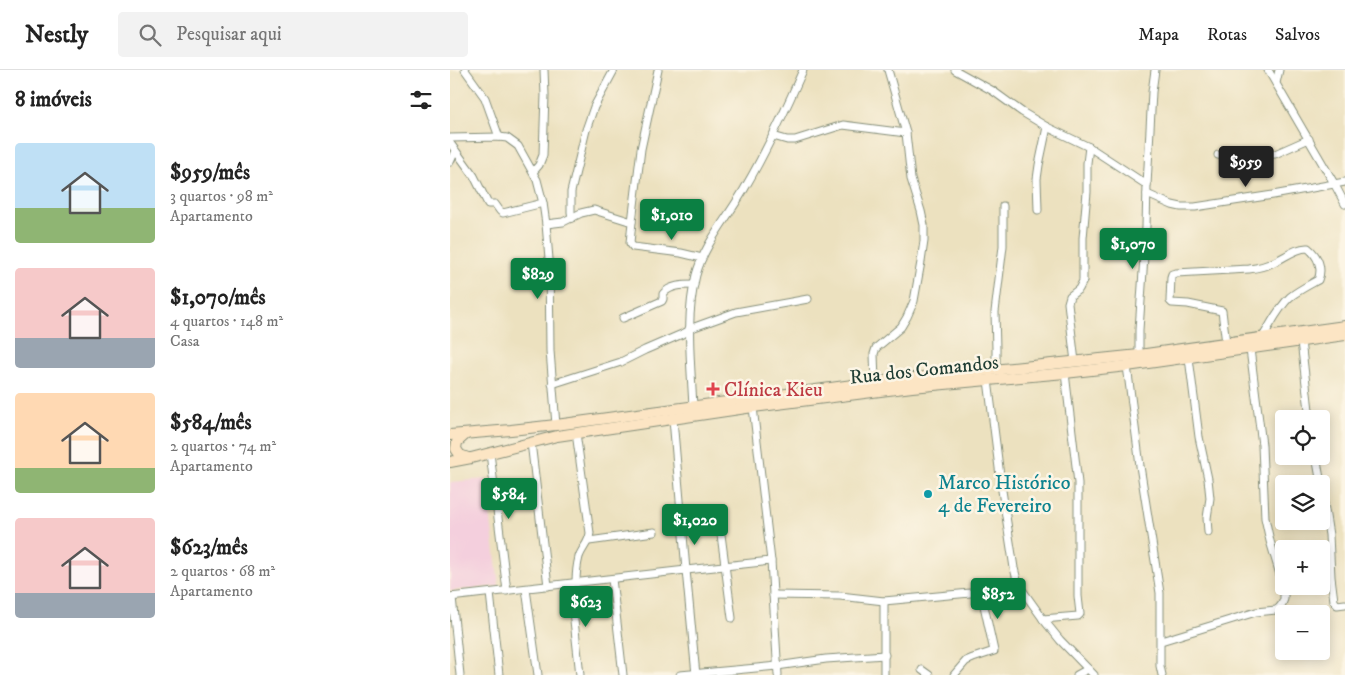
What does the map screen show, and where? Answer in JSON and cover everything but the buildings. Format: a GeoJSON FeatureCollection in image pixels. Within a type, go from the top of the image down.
{"type":"FeatureCollection","features":[{"type":"Feature","properties":{"kind":"main road","name":"Rua dos Comandos"},"geometry":{"type":"LineString","coordinates":[[450,435],[556,425],[874,382],[1139,355],[1345,326]]}},
{"type":"Feature","properties":{"kind":"main road","name":"Rua dos Comandos"},"geometry":{"type":"LineString","coordinates":[[450,462],[576,432],[902,388],[1127,366],[1345,335]]}},
{"type":"Feature","properties":{"kind":"main road"},"geometry":{"type":"LineString","coordinates":[[466,434],[456,442],[456,449],[460,455],[471,458]]}},
{"type":"Feature","properties":{"kind":"street"},"geometry":{"type":"LineString","coordinates":[[465,70],[485,98],[499,137]]}},
{"type":"Feature","properties":{"kind":"street"},"geometry":{"type":"LineString","coordinates":[[533,172],[539,165],[543,155],[544,70]]}},
{"type":"Feature","properties":{"kind":"street"},"geometry":{"type":"LineString","coordinates":[[572,218],[571,192],[586,130],[594,106],[614,70]]}},
{"type":"Feature","properties":{"kind":"street"},"geometry":{"type":"LineString","coordinates":[[658,70],[641,149],[630,240],[631,245],[633,247],[681,253],[702,258]]}},
{"type":"Feature","properties":{"kind":"street"},"geometry":{"type":"LineString","coordinates":[[693,407],[689,330],[696,273],[711,240],[745,188],[773,136],[803,70]]}},
{"type":"Feature","properties":{"kind":"street"},"geometry":{"type":"LineString","coordinates":[[874,382],[874,354],[876,348],[896,332],[914,302],[921,262],[924,225],[911,179],[906,133],[888,70]]}},
{"type":"Feature","properties":{"kind":"street"},"geometry":{"type":"LineString","coordinates":[[955,70],[993,91],[1047,127],[1089,147],[1146,185]]}},
{"type":"Feature","properties":{"kind":"street"},"geometry":{"type":"LineString","coordinates":[[1139,355],[1146,185],[1154,70]]}},
{"type":"Feature","properties":{"kind":"street"},"geometry":{"type":"LineString","coordinates":[[1268,70],[1345,204]]}},
{"type":"Feature","properties":{"kind":"street"},"geometry":{"type":"LineString","coordinates":[[1276,83],[1279,70]]}},
{"type":"Feature","properties":{"kind":"street"},"geometry":{"type":"LineString","coordinates":[[773,136],[795,140],[843,125],[906,133]]}},
{"type":"Feature","properties":{"kind":"street"},"geometry":{"type":"LineString","coordinates":[[1038,210],[1037,179],[1047,127]]}},
{"type":"Feature","properties":{"kind":"street"},"geometry":{"type":"LineString","coordinates":[[450,138],[507,138],[518,146],[533,172],[540,189],[546,224],[550,352],[556,425]]}},
{"type":"Feature","properties":{"kind":"street"},"geometry":{"type":"LineString","coordinates":[[1218,155],[1231,157],[1268,155],[1281,152],[1309,139]]}},
{"type":"Feature","properties":{"kind":"street"},"geometry":{"type":"LineString","coordinates":[[450,143],[474,176],[488,204],[495,204],[501,212],[543,203]]}},
{"type":"Feature","properties":{"kind":"street"},"geometry":{"type":"LineString","coordinates":[[1075,362],[1068,303],[1070,296],[1079,289],[1083,281],[1083,243],[1089,147]]}},
{"type":"Feature","properties":{"kind":"street"},"geometry":{"type":"LineString","coordinates":[[450,162],[455,151]]}},
{"type":"Feature","properties":{"kind":"street"},"geometry":{"type":"LineString","coordinates":[[1147,194],[1181,207],[1214,204],[1345,182]]}},
{"type":"Feature","properties":{"kind":"street"},"geometry":{"type":"LineString","coordinates":[[996,369],[995,312],[1003,256],[1003,206]]}},
{"type":"Feature","properties":{"kind":"street"},"geometry":{"type":"LineString","coordinates":[[546,224],[563,222],[581,213],[594,210],[632,222]]}},
{"type":"Feature","properties":{"kind":"street"},"geometry":{"type":"LineString","coordinates":[[1226,343],[1222,311],[1188,304],[1172,303],[1170,301],[1170,277],[1172,274],[1261,267],[1303,248],[1308,248],[1316,256],[1319,263],[1320,277],[1289,298],[1262,338]]}},
{"type":"Feature","properties":{"kind":"street"},"geometry":{"type":"LineString","coordinates":[[622,318],[662,301],[664,291],[681,285],[694,285]]}},
{"type":"Feature","properties":{"kind":"street"},"geometry":{"type":"LineString","coordinates":[[552,384],[620,362],[689,330],[736,312],[808,299]]}},
{"type":"Feature","properties":{"kind":"street"},"geometry":{"type":"LineString","coordinates":[[1301,341],[1309,410]]}},
{"type":"Feature","properties":{"kind":"street"},"geometry":{"type":"LineString","coordinates":[[1161,641],[1256,612],[1276,610],[1284,599],[1284,588],[1264,518],[1262,445],[1250,349]]}},
{"type":"Feature","properties":{"kind":"street"},"geometry":{"type":"LineString","coordinates":[[1189,358],[1199,436],[1210,498],[1207,518],[1208,532]]}},
{"type":"Feature","properties":{"kind":"street"},"geometry":{"type":"LineString","coordinates":[[1127,366],[1140,466],[1160,593],[1160,666],[1162,675]]}},
{"type":"Feature","properties":{"kind":"street"},"geometry":{"type":"LineString","coordinates":[[1043,619],[1080,616],[1078,596],[1078,482],[1065,373]]}},
{"type":"Feature","properties":{"kind":"street"},"geometry":{"type":"LineString","coordinates":[[988,380],[1014,568],[1018,584],[1060,640],[1091,672]]}},
{"type":"Feature","properties":{"kind":"street"},"geometry":{"type":"LineString","coordinates":[[753,407],[771,561],[778,675]]}},
{"type":"Feature","properties":{"kind":"street"},"geometry":{"type":"LineString","coordinates":[[673,420],[696,674]]}},
{"type":"Feature","properties":{"kind":"street"},"geometry":{"type":"LineString","coordinates":[[576,432],[590,533],[589,541],[579,559],[573,583],[580,675]]}},
{"type":"Feature","properties":{"kind":"street"},"geometry":{"type":"LineString","coordinates":[[531,442],[548,586]]}},
{"type":"Feature","properties":{"kind":"street"},"geometry":{"type":"LineString","coordinates":[[490,453],[507,591]]}},
{"type":"Feature","properties":{"kind":"street"},"geometry":{"type":"LineString","coordinates":[[718,512],[732,618]]}},
{"type":"Feature","properties":{"kind":"street"},"geometry":{"type":"LineString","coordinates":[[1328,530],[1334,602],[1337,605],[1345,604]]}},
{"type":"Feature","properties":{"kind":"street"},"geometry":{"type":"LineString","coordinates":[[589,541],[654,532]]}},
{"type":"Feature","properties":{"kind":"street"},"geometry":{"type":"LineString","coordinates":[[460,675],[451,597],[771,561]]}},
{"type":"Feature","properties":{"kind":"street"},"geometry":{"type":"LineString","coordinates":[[612,579],[623,675]]}},
{"type":"Feature","properties":{"kind":"street"},"geometry":{"type":"LineString","coordinates":[[773,595],[840,596],[884,601],[981,592],[1018,584]]}},
{"type":"Feature","properties":{"kind":"street"},"geometry":{"type":"LineString","coordinates":[[526,589],[538,675]]}},
{"type":"Feature","properties":{"kind":"street"},"geometry":{"type":"LineString","coordinates":[[954,675],[966,662],[994,651],[981,592]]}},
{"type":"Feature","properties":{"kind":"street"},"geometry":{"type":"LineString","coordinates":[[490,593],[499,675]]}},
{"type":"Feature","properties":{"kind":"street"},"geometry":{"type":"LineString","coordinates":[[884,601],[884,675]]}},
{"type":"Feature","properties":{"kind":"street"},"geometry":{"type":"LineString","coordinates":[[680,675],[737,672],[826,659],[885,655]]}},
{"type":"Feature","properties":{"kind":"street"},"geometry":{"type":"LineString","coordinates":[[1077,675],[1091,672]]}},
{"type":"Feature","properties":{"kind":"shaded area"},"geometry":{"type":"Polygon","coordinates":[[[486,479],[499,586],[450,591],[450,482],[486,479]]]}},
{"type":"Feature","properties":{"kind":"place","name":"Clínica Kieu"},"geometry":{"type":"Point","coordinates":[713,389]}},
{"type":"Feature","properties":{"kind":"place","name":"Marco Histórico 4 de Fevereiro"},"geometry":{"type":"Point","coordinates":[928,494]}}]}
